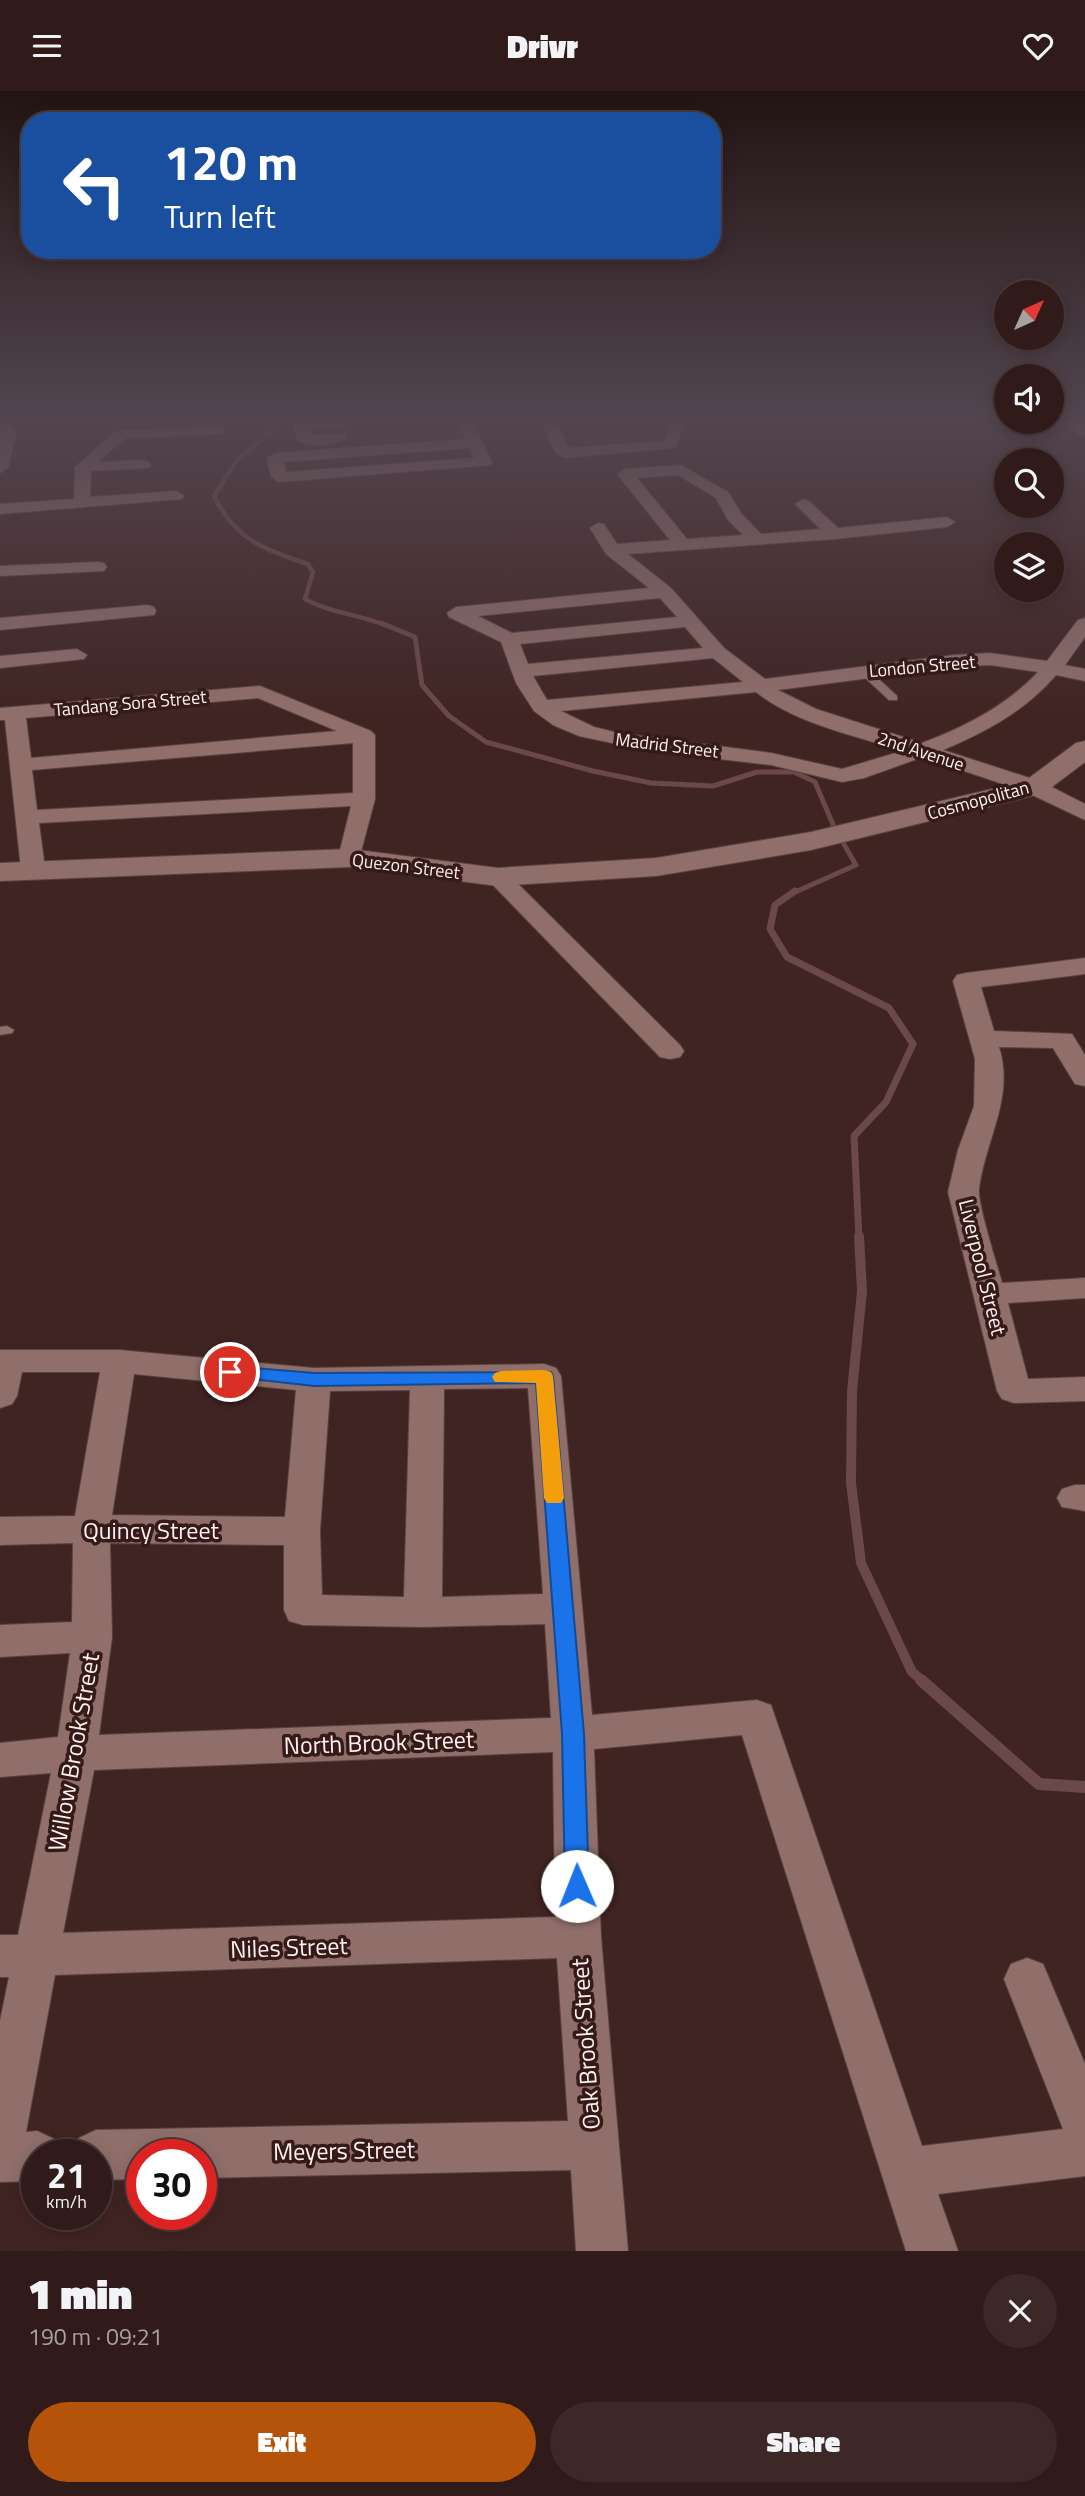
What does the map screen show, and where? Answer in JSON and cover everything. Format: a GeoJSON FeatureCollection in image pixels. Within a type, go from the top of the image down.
{"type":"FeatureCollection","features":[{"type":"Feature","properties":{"kind":"street"},"geometry":{"type":"LineString","coordinates":[[659,516],[684,546]]}},
{"type":"Feature","properties":{"kind":"street"},"geometry":{"type":"LineString","coordinates":[[733,516],[758,540]]}},
{"type":"Feature","properties":{"kind":"street"},"geometry":{"type":"LineString","coordinates":[[816,516],[835,534]]}},
{"type":"Feature","properties":{"kind":"street"},"geometry":{"type":"LineString","coordinates":[[612,550],[835,534],[947,522]]}},
{"type":"Feature","properties":{"kind":"street","name":"2nd Avenue"},"geometry":{"type":"LineString","coordinates":[[598,528],[612,550],[665,592],[717,652],[775,697],[809,713],[921,752],[1034,786],[1085,813]]}},
{"type":"Feature","properties":{"kind":"street"},"geometry":{"type":"LineString","coordinates":[[0,571],[98,567]]}},
{"type":"Feature","properties":{"kind":"street"},"geometry":{"type":"LineString","coordinates":[[665,592],[456,613],[509,639],[691,621]]}},
{"type":"Feature","properties":{"kind":"street"},"geometry":{"type":"LineString","coordinates":[[0,624],[147,611]]}},
{"type":"Feature","properties":{"kind":"street"},"geometry":{"type":"LineString","coordinates":[[921,752],[996,716],[1023,698],[1053,668],[1085,624]]}},
{"type":"Feature","properties":{"kind":"street"},"geometry":{"type":"LineString","coordinates":[[509,639],[541,707]]}},
{"type":"Feature","properties":{"kind":"street"},"geometry":{"type":"LineString","coordinates":[[522,671],[717,652]]}},
{"type":"Feature","properties":{"kind":"street"},"geometry":{"type":"LineString","coordinates":[[0,661],[77,655]]}},
{"type":"Feature","properties":{"kind":"street","name":"London Street"},"geometry":{"type":"LineString","coordinates":[[541,707],[759,686],[864,671],[990,659],[1085,675]]}},
{"type":"Feature","properties":{"kind":"street","name":"Tandang Sora Street"},"geometry":{"type":"LineString","coordinates":[[8,714],[261,692],[364,735]]}},
{"type":"Feature","properties":{"kind":"street","name":"Madrid Street"},"geometry":{"type":"LineString","coordinates":[[541,707],[569,724],[601,736],[637,744],[706,749],[772,759],[847,776],[921,752]]}},
{"type":"Feature","properties":{"kind":"street"},"geometry":{"type":"LineString","coordinates":[[8,714],[20,765],[33,869]]}},
{"type":"Feature","properties":{"kind":"street"},"geometry":{"type":"LineString","coordinates":[[20,765],[364,735],[364,799],[350,858]]}},
{"type":"Feature","properties":{"kind":"street","name":"Cosmopolitan"},"geometry":{"type":"LineString","coordinates":[[810,841],[1034,786],[1085,749]]}},
{"type":"Feature","properties":{"kind":"street"},"geometry":{"type":"LineString","coordinates":[[28,817],[364,799]]}},
{"type":"Feature","properties":{"kind":"street","name":"Quezon Street"},"geometry":{"type":"LineString","coordinates":[[0,872],[350,858],[498,877],[656,867],[810,841]]}},
{"type":"Feature","properties":{"kind":"street"},"geometry":{"type":"LineString","coordinates":[[498,877],[670,1051]]}},
{"type":"Feature","properties":{"kind":"street","name":"Liverpool Street"},"geometry":{"type":"LineString","coordinates":[[1085,966],[966,981],[989,1059],[988,1107],[973,1150],[963,1192],[1014,1391],[1085,1389]]}},
{"type":"Feature","properties":{"kind":"street"},"geometry":{"type":"LineString","coordinates":[[983,1039],[1062,1040],[1085,1078]]}},
{"type":"Feature","properties":{"kind":"street"},"geometry":{"type":"LineString","coordinates":[[989,1294],[1085,1288]]}},
{"type":"Feature","properties":{"kind":"street"},"geometry":{"type":"LineString","coordinates":[[0,1396],[4,1361],[119,1361],[314,1380],[427,1380],[423,1612]]}},
{"type":"Feature","properties":{"kind":"street","name":"Willow Brook Street"},"geometry":{"type":"LineString","coordinates":[[0,2140],[17,1956],[76,1753],[92,1637],[91,1529],[119,1361]]}},
{"type":"Feature","properties":{"kind":"street","name":"Oak Brook Street"},"geometry":{"type":"LineString","coordinates":[[427,1380],[544,1376],[573,1734],[578,1937],[602,2251]]}},
{"type":"Feature","properties":{"kind":"street"},"geometry":{"type":"LineString","coordinates":[[314,1380],[302,1531],[303,1610],[423,1612],[562,1609]]}},
{"type":"Feature","properties":{"kind":"street","name":"Quincy Street"},"geometry":{"type":"LineString","coordinates":[[0,1531],[302,1531]]}},
{"type":"Feature","properties":{"kind":"street"},"geometry":{"type":"LineString","coordinates":[[0,1641],[92,1637]]}},
{"type":"Feature","properties":{"kind":"street","name":"North Brook Street"},"geometry":{"type":"LineString","coordinates":[[0,1760],[76,1753],[573,1734],[757,1717],[905,2173]]}},
{"type":"Feature","properties":{"kind":"street","name":"Niles Street"},"geometry":{"type":"LineString","coordinates":[[17,1956],[578,1937]]}},
{"type":"Feature","properties":{"kind":"street"},"geometry":{"type":"LineString","coordinates":[[1027,1979],[1085,2124]]}},
{"type":"Feature","properties":{"kind":"street","name":"Meyers Street"},"geometry":{"type":"LineString","coordinates":[[112,2155],[592,2145]]}},
{"type":"Feature","properties":{"kind":"street"},"geometry":{"type":"LineString","coordinates":[[932,2251],[905,2173],[1085,2151]]}},
{"type":"Feature","properties":{"kind":"street"},"geometry":{"type":"LineString","coordinates":[[0,2157],[21,2156]]}},
{"type":"Feature","properties":{"kind":"lane"},"geometry":{"type":"LineString","coordinates":[[864,671],[893,698]]}},
{"type":"Feature","properties":{"kind":"waterway"},"geometry":{"type":"LineString","coordinates":[[226,516],[252,541],[278,554],[308,564],[313,572],[305,599],[385,625]]}},
{"type":"Feature","properties":{"kind":"waterway"},"geometry":{"type":"LineString","coordinates":[[381,623],[415,637],[422,685],[449,716],[486,742],[593,771],[651,783],[713,786],[757,772],[794,772],[815,782],[834,827],[856,865],[793,893]]}},
{"type":"Feature","properties":{"kind":"waterway"},"geometry":{"type":"LineString","coordinates":[[795,891],[775,905],[770,929],[787,957],[889,1008],[913,1044],[886,1102],[854,1136],[859,1238]]}},
{"type":"Feature","properties":{"kind":"waterway"},"geometry":{"type":"LineString","coordinates":[[859,1236],[862,1291],[852,1391],[851,1483],[861,1563],[912,1672],[923,1681]]}},
{"type":"Feature","properties":{"kind":"waterway"},"geometry":{"type":"LineString","coordinates":[[921,1680],[1039,1784],[1085,1787]]}},
{"type":"Feature","properties":{"kind":"slow traffic"},"geometry":{"type":"LineString","coordinates":[[501,1377],[544,1376],[554,1498]]}},
{"type":"Feature","properties":{"kind":"route"},"geometry":{"type":"LineString","coordinates":[[230,1372],[314,1380],[544,1376],[573,1734],[577,1886]]}}]}
